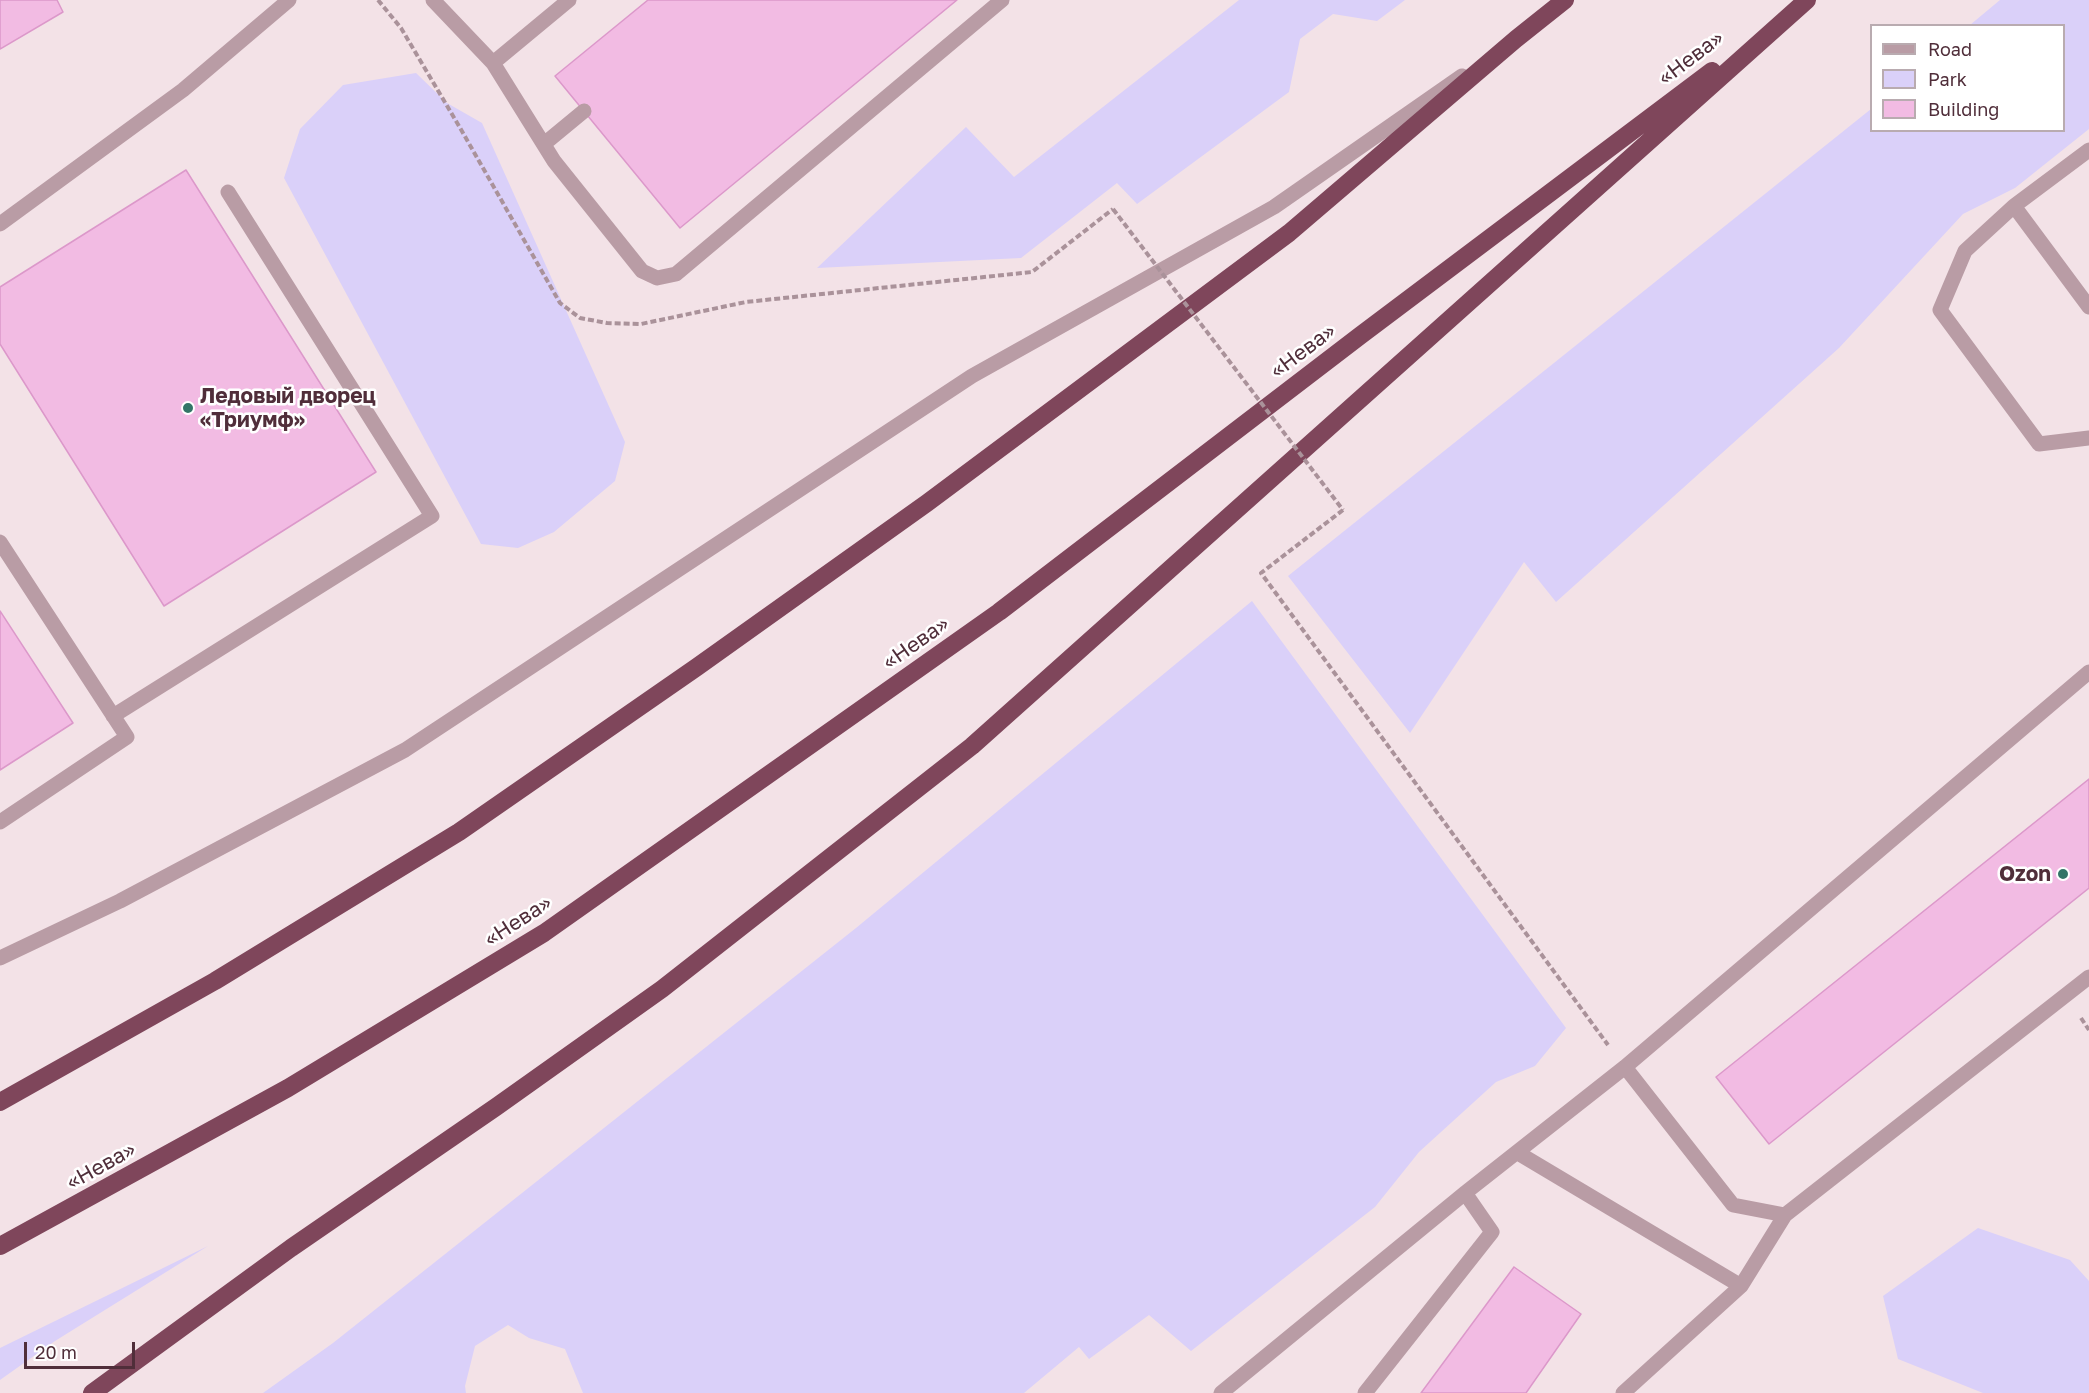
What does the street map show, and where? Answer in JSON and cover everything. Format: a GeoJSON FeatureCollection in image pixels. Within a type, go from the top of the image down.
{"type":"FeatureCollection","features":[{"type":"Feature","properties":{"kind":"highway"},"geometry":{"type":"LineString","coordinates":[[0,1102],[215,981],[459,832],[698,667],[927,503],[1289,233],[1516,39],[1565,0]]}},
{"type":"Feature","properties":{"kind":"highway"},"geometry":{"type":"LineString","coordinates":[[93,1393],[291,1248],[662,989],[972,746],[1807,0]]}},
{"type":"Feature","properties":{"kind":"highway","name":"«Нева»"},"geometry":{"type":"LineString","coordinates":[[0,1246],[288,1088],[544,933],[999,612],[1807,0]]}},
{"type":"Feature","properties":{"kind":"street"},"geometry":{"type":"LineString","coordinates":[[0,225],[183,90],[289,0]]}},
{"type":"Feature","properties":{"kind":"street"},"geometry":{"type":"LineString","coordinates":[[433,0],[494,63],[554,161],[642,270],[657,278],[676,274],[1002,0]]}},
{"type":"Feature","properties":{"kind":"street"},"geometry":{"type":"LineString","coordinates":[[494,63],[569,0]]}},
{"type":"Feature","properties":{"kind":"street"},"geometry":{"type":"LineString","coordinates":[[0,958],[120,901],[405,750],[972,375],[1274,207],[1516,39]]}},
{"type":"Feature","properties":{"kind":"street"},"geometry":{"type":"LineString","coordinates":[[544,144],[584,111]]}},
{"type":"Feature","properties":{"kind":"street"},"geometry":{"type":"LineString","coordinates":[[2089,150],[2014,206],[1965,251],[1940,310],[2039,444],[2089,438]]}},
{"type":"Feature","properties":{"kind":"street"},"geometry":{"type":"LineString","coordinates":[[113,716],[432,516],[228,192]]}},
{"type":"Feature","properties":{"kind":"street"},"geometry":{"type":"LineString","coordinates":[[2014,206],[2089,307]]}},
{"type":"Feature","properties":{"kind":"street"},"geometry":{"type":"LineString","coordinates":[[0,542],[127,737],[0,822]]}},
{"type":"Feature","properties":{"kind":"street"},"geometry":{"type":"LineString","coordinates":[[1221,1393],[1465,1193],[1625,1067],[2089,672]]}},
{"type":"Feature","properties":{"kind":"street"},"geometry":{"type":"LineString","coordinates":[[1623,1393],[1741,1286],[1785,1215],[2089,977]]}},
{"type":"Feature","properties":{"kind":"street"},"geometry":{"type":"LineString","coordinates":[[1625,1067],[1733,1205],[1785,1215]]}},
{"type":"Feature","properties":{"kind":"street"},"geometry":{"type":"LineString","coordinates":[[1518,1152],[1741,1286]]}},
{"type":"Feature","properties":{"kind":"street"},"geometry":{"type":"LineString","coordinates":[[1365,1393],[1492,1232],[1465,1193]]}},
{"type":"Feature","properties":{"kind":"path"},"geometry":{"type":"LineString","coordinates":[[378,0],[406,38],[560,303],[580,318],[607,323],[641,324],[746,302],[1032,272],[1113,209],[1343,510],[1261,573],[1625,1067]]}},
{"type":"Feature","properties":{"kind":"green space"},"geometry":{"type":"Polygon","coordinates":[[[1239,0],[1405,0],[1377,21],[1333,14],[1300,39],[1289,92],[1137,204],[1117,183],[1021,258],[817,268],[966,127],[1014,177],[1239,0]]]}},
{"type":"Feature","properties":{"kind":"green space"},"geometry":{"type":"Polygon","coordinates":[[[2000,0],[2089,0],[2089,129],[2015,188],[1963,214],[1839,348],[1556,602],[1524,562],[1410,733],[1288,576],[1870,110],[1870,132],[2065,132],[2065,24],[1971,24],[2000,0]]]}},
{"type":"Feature","properties":{"kind":"green space"},"geometry":{"type":"Polygon","coordinates":[[[416,73],[447,103],[482,123],[625,442],[615,481],[554,532],[518,548],[481,544],[284,178],[300,129],[343,85],[416,73]]]}},
{"type":"Feature","properties":{"kind":"green space"},"geometry":{"type":"Polygon","coordinates":[[[1252,601],[1566,1028],[1535,1066],[1496,1082],[1419,1152],[1375,1207],[1191,1351],[1149,1315],[1089,1359],[1079,1347],[1024,1393],[583,1393],[565,1349],[529,1338],[508,1325],[475,1346],[465,1386],[466,1393],[263,1393],[333,1343],[856,928],[1252,601]]]}},
{"type":"Feature","properties":{"kind":"green space"},"geometry":{"type":"Polygon","coordinates":[[[1978,1228],[2070,1260],[2089,1281],[2089,1393],[1983,1393],[1898,1359],[1883,1296],[1978,1228]]]}},
{"type":"Feature","properties":{"kind":"green space"},"geometry":{"type":"Polygon","coordinates":[[[208,1246],[55,1341],[0,1380],[0,1348],[208,1246]]]}},
{"type":"Feature","properties":{"kind":"building"},"geometry":{"type":"Polygon","coordinates":[[[0,0],[57,0],[63,12],[0,49],[0,0]]]}},
{"type":"Feature","properties":{"kind":"building"},"geometry":{"type":"Polygon","coordinates":[[[648,0],[957,0],[680,228],[555,76],[648,0]]]}},
{"type":"Feature","properties":{"kind":"building","name":"Ледовый дворец «Триумф»"},"geometry":{"type":"Polygon","coordinates":[[[186,170],[376,472],[164,606],[0,344],[0,287],[186,170]]]}},
{"type":"Feature","properties":{"kind":"building"},"geometry":{"type":"Polygon","coordinates":[[[0,611],[73,723],[0,770],[0,611]]]}},
{"type":"Feature","properties":{"kind":"building"},"geometry":{"type":"Polygon","coordinates":[[[2089,779],[2089,888],[1769,1144],[1716,1077],[2089,779]]]}},
{"type":"Feature","properties":{"kind":"building"},"geometry":{"type":"Polygon","coordinates":[[[1514,1267],[1581,1314],[1526,1393],[1421,1393],[1514,1267]]]}},
{"type":"Feature","properties":{"kind":"place","name":"Ледовый дворец «Триумф»"},"geometry":{"type":"Point","coordinates":[188,408]}},
{"type":"Feature","properties":{"kind":"place","name":"Ozon"},"geometry":{"type":"Point","coordinates":[2063,874]}}]}
